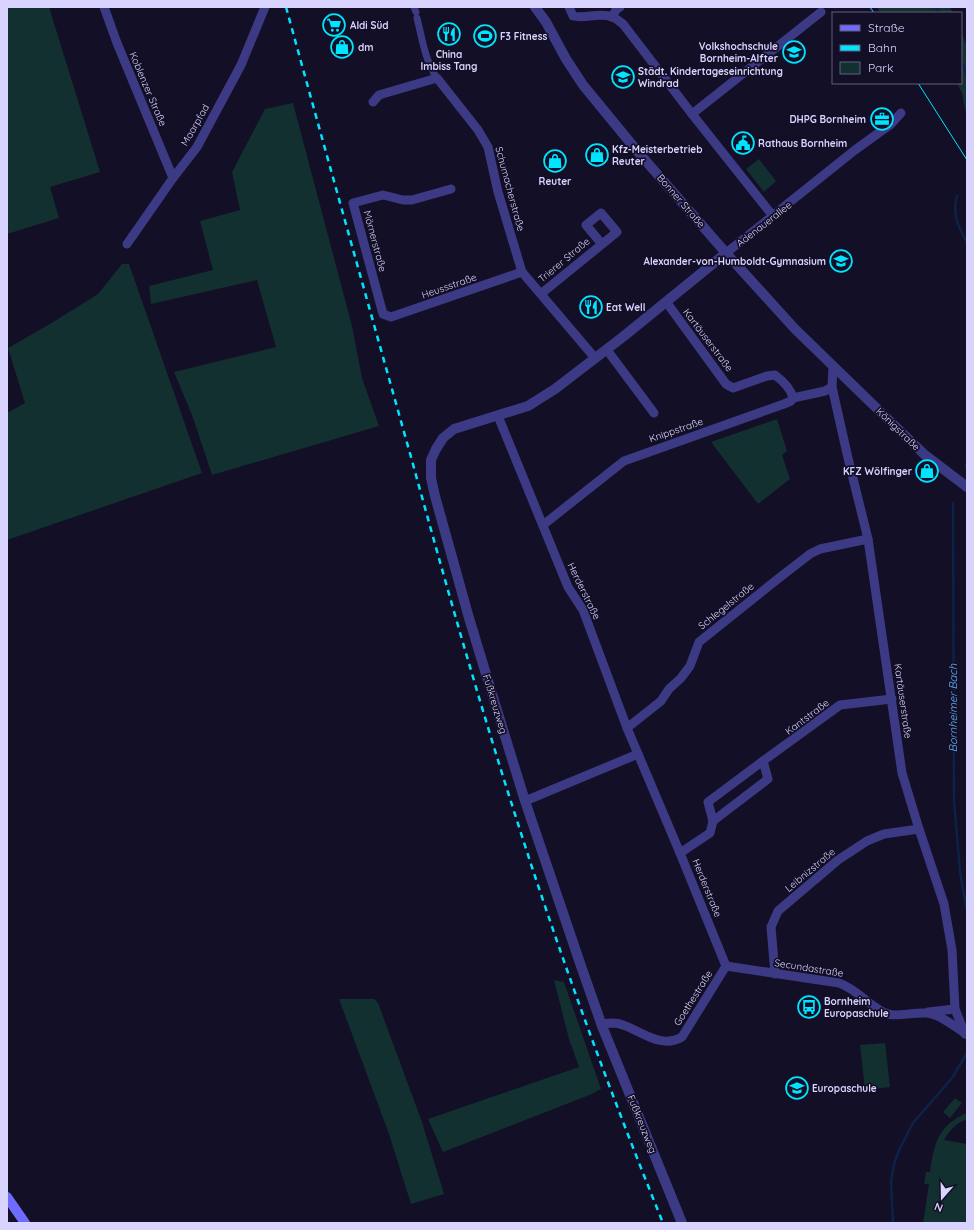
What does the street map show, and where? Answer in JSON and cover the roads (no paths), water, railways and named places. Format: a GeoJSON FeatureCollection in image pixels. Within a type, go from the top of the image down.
{"type":"FeatureCollection","features":[{"type":"Feature","properties":{"kind":"main road"},"geometry":{"type":"LineString","coordinates":[[7,1197],[25,1223]]}},
{"type":"Feature","properties":{"kind":"street","name":"Koblenzer Straße"},"geometry":{"type":"LineString","coordinates":[[104,7],[117,43],[173,178]]}},
{"type":"Feature","properties":{"kind":"street","name":"Maarpfad"},"geometry":{"type":"LineString","coordinates":[[127,244],[173,178],[197,147],[241,65],[265,7]]}},
{"type":"Feature","properties":{"kind":"street","name":"Bonner Straße"},"geometry":{"type":"LineString","coordinates":[[535,7],[546,22],[582,85],[726,253],[795,329],[834,367]]}},
{"type":"Feature","properties":{"kind":"street","name":"Bonner Straße"},"geometry":{"type":"LineString","coordinates":[[543,7],[546,22]]}},
{"type":"Feature","properties":{"kind":"street"},"geometry":{"type":"LineString","coordinates":[[569,7],[573,16],[580,18],[601,16],[612,17],[623,24],[773,216]]}},
{"type":"Feature","properties":{"kind":"street"},"geometry":{"type":"LineString","coordinates":[[612,17],[616,10],[620,7]]}},
{"type":"Feature","properties":{"kind":"street","name":"Schumacherstraße"},"geometry":{"type":"LineString","coordinates":[[416,12],[427,57],[433,72],[475,125],[488,147],[498,192],[522,272],[542,293],[595,358]]}},
{"type":"Feature","properties":{"kind":"street"},"geometry":{"type":"LineString","coordinates":[[692,114],[821,12]]}},
{"type":"Feature","properties":{"kind":"street"},"geometry":{"type":"LineString","coordinates":[[374,102],[379,95],[437,78]]}},
{"type":"Feature","properties":{"kind":"street","name":"Adenauerallee"},"geometry":{"type":"LineString","coordinates":[[498,416],[528,406],[555,389],[607,350],[855,150],[891,124],[901,113]]}},
{"type":"Feature","properties":{"kind":"street","name":"Mörnerstraße"},"geometry":{"type":"LineString","coordinates":[[383,314],[353,203],[383,195],[403,200],[412,200],[451,189]]}},
{"type":"Feature","properties":{"kind":"street","name":"Trierer Straße"},"geometry":{"type":"LineString","coordinates":[[542,293],[601,243]]}},
{"type":"Feature","properties":{"kind":"street","name":"Heussstraße"},"geometry":{"type":"LineString","coordinates":[[383,314],[391,317],[522,272]]}},
{"type":"Feature","properties":{"kind":"street","name":"Kartäuserstraße"},"geometry":{"type":"LineString","coordinates":[[667,303],[726,384],[733,388],[767,376],[775,375],[792,393],[793,398]]}},
{"type":"Feature","properties":{"kind":"street"},"geometry":{"type":"LineString","coordinates":[[607,350],[654,413]]}},
{"type":"Feature","properties":{"kind":"street","name":"Kartäuserstraße"},"geometry":{"type":"LineString","coordinates":[[834,367],[832,387],[868,539],[902,773],[944,904],[952,950],[955,1008],[966,1035]]}},
{"type":"Feature","properties":{"kind":"street","name":"Königstraße"},"geometry":{"type":"LineString","coordinates":[[834,367],[925,455],[967,487]]}},
{"type":"Feature","properties":{"kind":"street","name":"Knippstraße"},"geometry":{"type":"LineString","coordinates":[[543,525],[624,461],[784,404],[793,398],[825,391],[832,387]]}},
{"type":"Feature","properties":{"kind":"street","name":"Herderstraße"},"geometry":{"type":"LineString","coordinates":[[498,416],[568,586],[583,610],[627,728],[726,966]]}},
{"type":"Feature","properties":{"kind":"street","name":"Fußkreuzweg"},"geometry":{"type":"LineString","coordinates":[[498,416],[454,429],[443,438],[431,460],[430,478],[469,618],[525,801],[602,1024],[682,1223]]}},
{"type":"Feature","properties":{"kind":"street","name":"Schlegelstraße"},"geometry":{"type":"LineString","coordinates":[[627,728],[661,701],[669,689],[681,678],[690,666],[699,642],[779,578],[810,554],[820,549],[868,539]]}},
{"type":"Feature","properties":{"kind":"street","name":"Kantstraße"},"geometry":{"type":"LineString","coordinates":[[713,821],[708,802],[840,705],[892,699]]}},
{"type":"Feature","properties":{"kind":"street"},"geometry":{"type":"LineString","coordinates":[[525,801],[638,754]]}},
{"type":"Feature","properties":{"kind":"street"},"geometry":{"type":"LineString","coordinates":[[680,853],[710,833],[713,821],[768,779],[763,761]]}},
{"type":"Feature","properties":{"kind":"street","name":"Leibnizstraße"},"geometry":{"type":"LineString","coordinates":[[775,974],[771,927],[778,911],[838,860],[867,841],[884,834],[919,829]]}},
{"type":"Feature","properties":{"kind":"street","name":"Goethestraße"},"geometry":{"type":"LineString","coordinates":[[602,1024],[622,1024],[654,1040],[667,1042],[677,1040],[682,1037],[726,966]]}},
{"type":"Feature","properties":{"kind":"street","name":"Secundastraße"},"geometry":{"type":"LineString","coordinates":[[726,966],[839,983],[848,986],[889,1015],[927,1013],[955,1008]]}},
{"type":"Feature","properties":{"kind":"street","name":"Secundastraße"},"geometry":{"type":"LineString","coordinates":[[927,1013],[942,1019],[966,1035]]}},
{"type":"Feature","properties":{"kind":"waterway"},"geometry":{"type":"LineString","coordinates":[[935,7],[939,12]]}},
{"type":"Feature","properties":{"kind":"waterway"},"geometry":{"type":"LineString","coordinates":[[962,64],[967,76]]}},
{"type":"Feature","properties":{"kind":"waterway"},"geometry":{"type":"LineString","coordinates":[[957,196],[955,208],[957,220],[967,242]]}},
{"type":"Feature","properties":{"kind":"waterway","name":"Bornheimer Bach"},"geometry":{"type":"LineString","coordinates":[[953,503],[954,801],[960,872],[967,911]]}},
{"type":"Feature","properties":{"kind":"waterway","name":"Bornheimer Bach"},"geometry":{"type":"LineString","coordinates":[[893,1223],[891,1181],[894,1164],[900,1148],[913,1123],[952,1078],[967,1053]]}},
{"type":"Feature","properties":{"kind":"tram line"},"geometry":{"type":"LineString","coordinates":[[870,7],[873,12]]}},
{"type":"Feature","properties":{"kind":"tram line"},"geometry":{"type":"LineString","coordinates":[[919,84],[967,160]]}},
{"type":"Feature","properties":{"kind":"railway"},"geometry":{"type":"LineString","coordinates":[[286,7],[448,589],[499,764],[565,965],[603,1069],[663,1223]]}},
{"type":"Feature","properties":{"kind":"place","name":"Aldi Süd"},"geometry":{"type":"Point","coordinates":[334,25]}},
{"type":"Feature","properties":{"kind":"place","name":"China Imbiss Tang"},"geometry":{"type":"Point","coordinates":[449,34]}},
{"type":"Feature","properties":{"kind":"place","name":"F3 Fitness"},"geometry":{"type":"Point","coordinates":[485,36]}},
{"type":"Feature","properties":{"kind":"place","name":"dm"},"geometry":{"type":"Point","coordinates":[342,47]}},
{"type":"Feature","properties":{"kind":"place","name":"Volkshochschule Bornheim-Alfter"},"geometry":{"type":"Point","coordinates":[794,52]}},
{"type":"Feature","properties":{"kind":"place","name":"Städt. Kindertageseinrichtung Windrad"},"geometry":{"type":"Point","coordinates":[623,77]}},
{"type":"Feature","properties":{"kind":"place","name":"DHPG Bornheim"},"geometry":{"type":"Point","coordinates":[882,119]}},
{"type":"Feature","properties":{"kind":"place","name":"Rathaus Bornheim"},"geometry":{"type":"Point","coordinates":[743,143]}},
{"type":"Feature","properties":{"kind":"place","name":"Kfz-Meisterbetrieb Reuter"},"geometry":{"type":"Point","coordinates":[597,155]}},
{"type":"Feature","properties":{"kind":"place","name":"Reuter"},"geometry":{"type":"Point","coordinates":[555,161]}},
{"type":"Feature","properties":{"kind":"place","name":"Alexander-von-Humboldt-Gymnasium"},"geometry":{"type":"Point","coordinates":[841,261]}},
{"type":"Feature","properties":{"kind":"place","name":"Eat Well"},"geometry":{"type":"Point","coordinates":[591,307]}},
{"type":"Feature","properties":{"kind":"place","name":"KFZ Wölfinger"},"geometry":{"type":"Point","coordinates":[927,471]}},
{"type":"Feature","properties":{"kind":"place","name":"Bornheim Europaschule"},"geometry":{"type":"Point","coordinates":[809,1007]}},
{"type":"Feature","properties":{"kind":"place","name":"Europaschule"},"geometry":{"type":"Point","coordinates":[797,1088]}}]}
